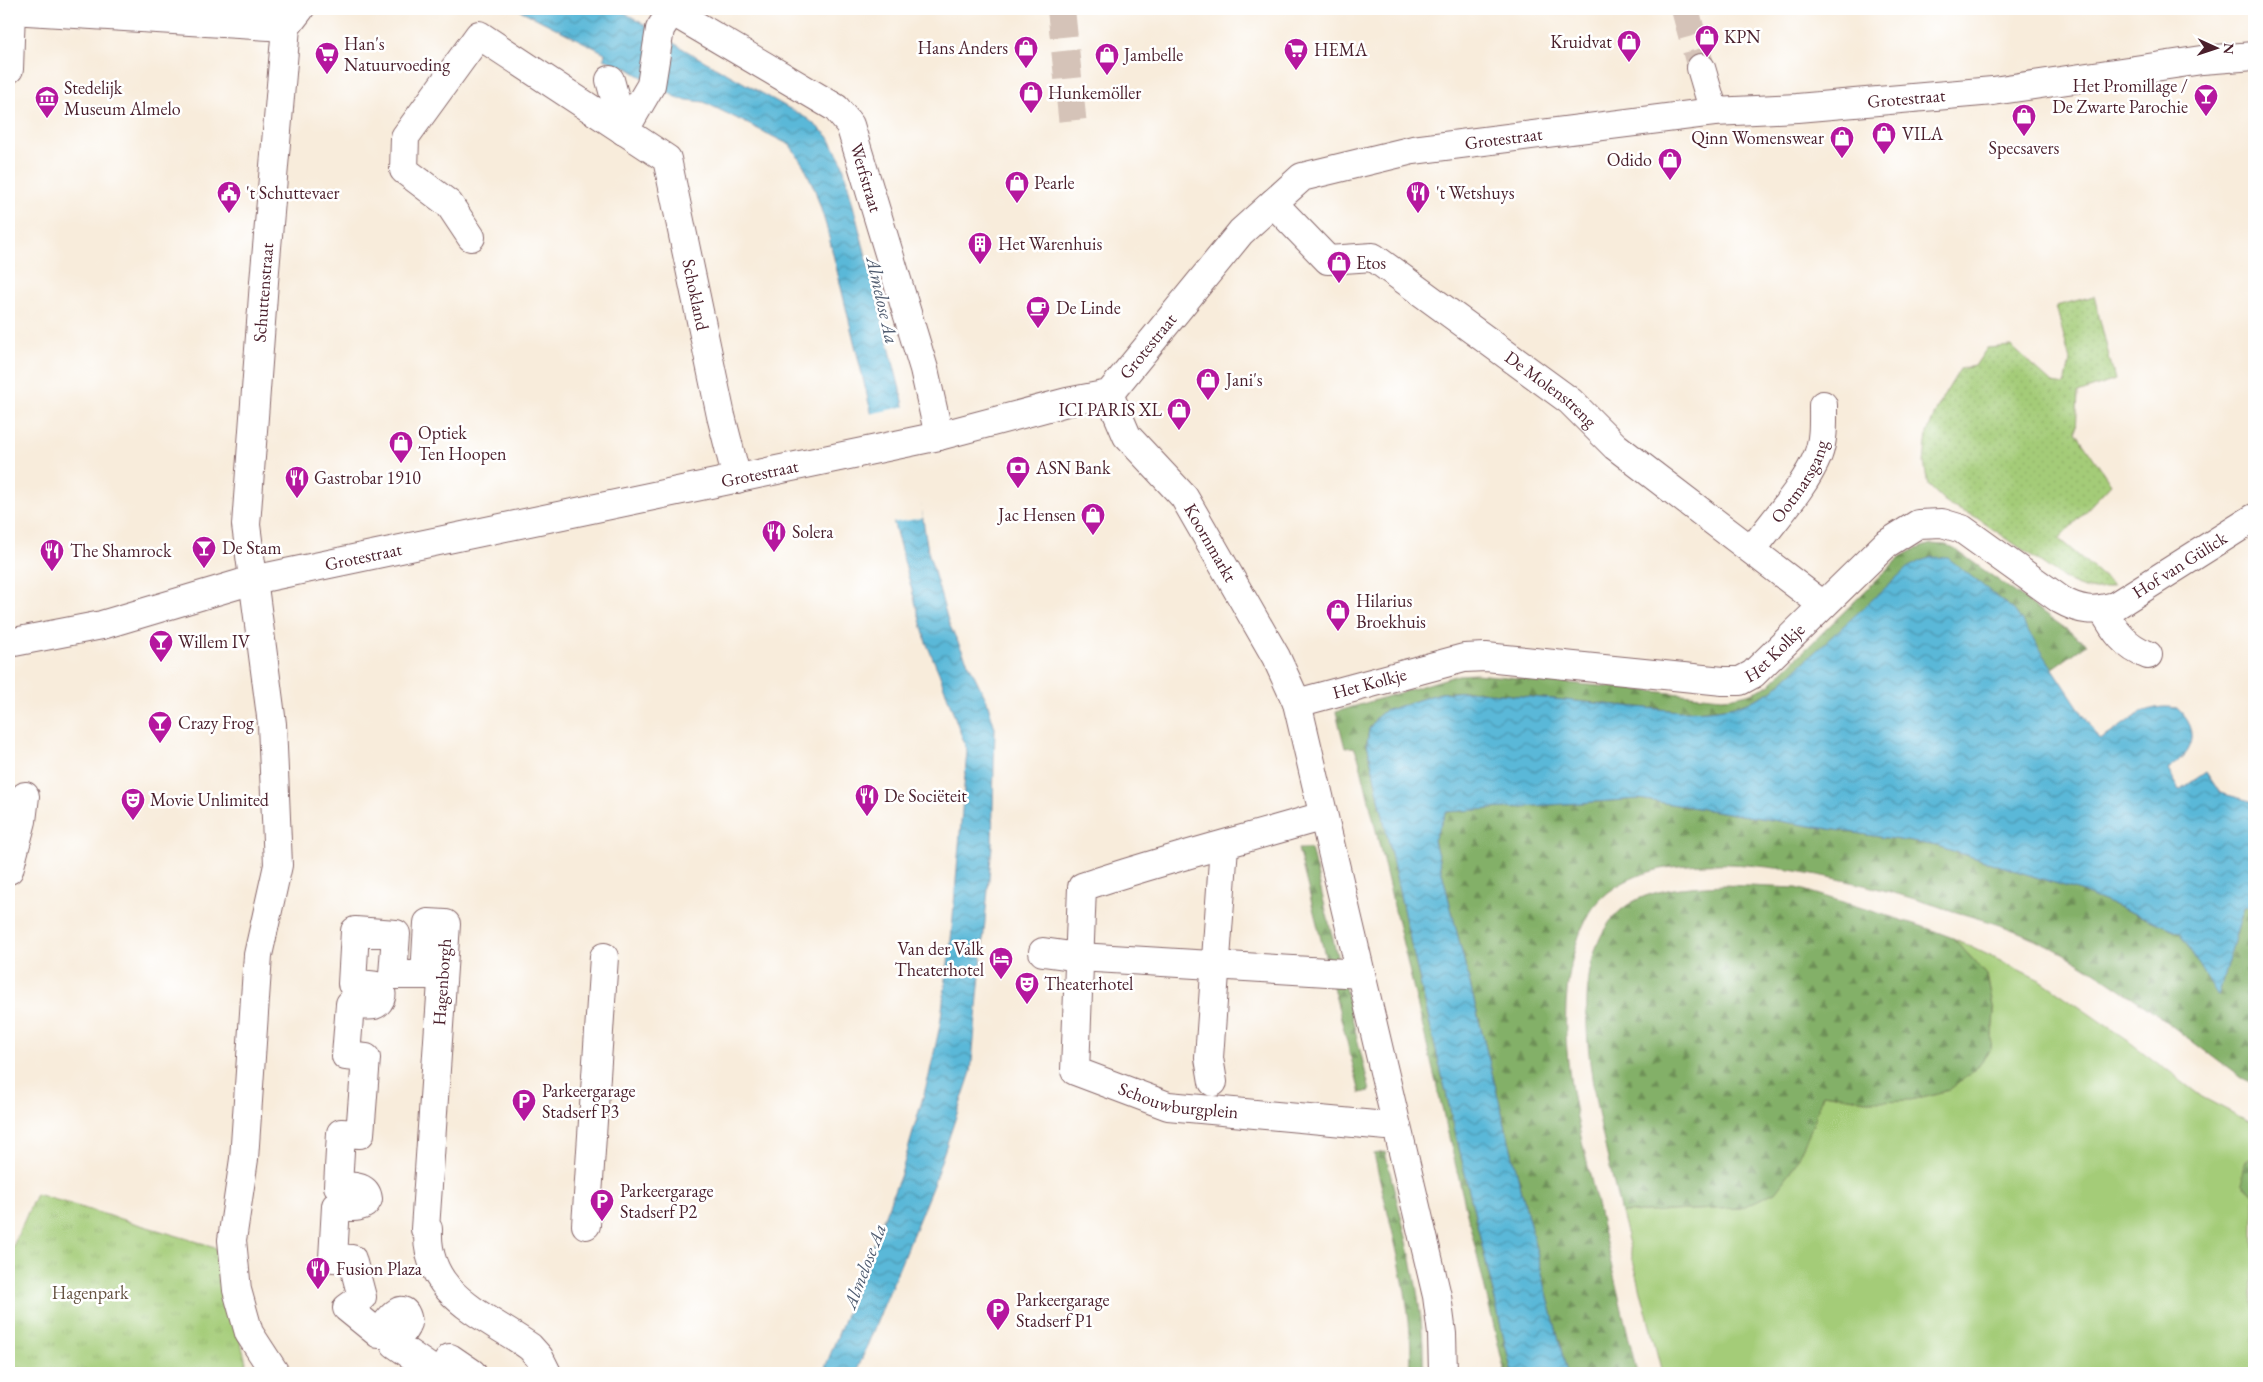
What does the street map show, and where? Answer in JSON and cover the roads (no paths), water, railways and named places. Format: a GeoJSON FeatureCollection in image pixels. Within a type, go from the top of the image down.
{"type":"FeatureCollection","features":[{"type":"Feature","properties":{"kind":"street"},"geometry":{"type":"LineString","coordinates":[[9,69],[11,9],[293,18]]}},
{"type":"Feature","properties":{"kind":"street","name":"Werfstraat"},"geometry":{"type":"LineString","coordinates":[[624,131],[652,85],[667,16],[836,108],[850,125],[924,369],[927,438]]}},
{"type":"Feature","properties":{"kind":"street","name":"Schuttenstraat"},"geometry":{"type":"LineString","coordinates":[[253,580],[246,525],[264,282],[293,18]]}},
{"type":"Feature","properties":{"kind":"street","name":"Schokland"},"geometry":{"type":"LineString","coordinates":[[471,237],[449,204],[404,170],[405,137],[479,35],[667,159],[721,416],[737,478]]}},
{"type":"Feature","properties":{"kind":"street","name":"Grotestraat"},"geometry":{"type":"LineString","coordinates":[[9,643],[102,625],[253,580],[927,438],[1067,402],[1110,394],[1241,232],[1302,177],[1413,150],[1714,112],[1797,108],[1993,91],[2202,60],[2254,56]]}},
{"type":"Feature","properties":{"kind":"street"},"geometry":{"type":"LineString","coordinates":[[1701,68],[1714,112]]}},
{"type":"Feature","properties":{"kind":"street"},"geometry":{"type":"LineString","coordinates":[[610,80],[624,131]]}},
{"type":"Feature","properties":{"kind":"street","name":"De Molenstreng"},"geometry":{"type":"LineString","coordinates":[[1273,203],[1328,260],[1373,257],[1570,401],[1615,446],[1823,605]]}},
{"type":"Feature","properties":{"kind":"street","name":"Koornmarkt"},"geometry":{"type":"LineString","coordinates":[[1110,394],[1127,436],[1184,498],[1276,657],[1297,703]]}},
{"type":"Feature","properties":{"kind":"street","name":"Ootmarsgang"},"geometry":{"type":"LineString","coordinates":[[1752,550],[1803,480],[1818,454],[1822,431],[1822,405]]}},
{"type":"Feature","properties":{"kind":"street","name":"Hof van Gülick"},"geometry":{"type":"LineString","coordinates":[[2103,610],[2121,603],[2254,518]]}},
{"type":"Feature","properties":{"kind":"street","name":"Het Kolkje"},"geometry":{"type":"LineString","coordinates":[[1297,703],[1464,658],[1486,657],[1723,681],[1740,681],[1753,674],[1886,544],[1918,524],[1930,523],[1962,529],[2073,606],[2083,610],[2103,610]]}},
{"type":"Feature","properties":{"kind":"street"},"geometry":{"type":"LineString","coordinates":[[253,580],[272,724],[278,865],[258,955],[244,1159],[232,1240],[238,1290],[249,1333],[275,1373]]}},
{"type":"Feature","properties":{"kind":"street"},"geometry":{"type":"LineString","coordinates":[[2103,610],[2114,631],[2131,647],[2148,655]]}},
{"type":"Feature","properties":{"kind":"street"},"geometry":{"type":"LineString","coordinates":[[1297,703],[1437,1296],[1442,1334],[1443,1373]]}},
{"type":"Feature","properties":{"kind":"street"},"geometry":{"type":"LineString","coordinates":[[9,870],[22,821],[25,796]]}},
{"type":"Feature","properties":{"kind":"street","name":"Schouwburgplein"},"geometry":{"type":"LineString","coordinates":[[1323,816],[1224,846],[1158,862],[1082,887],[1075,1071],[1168,1106],[1397,1126]]}},
{"type":"Feature","properties":{"kind":"street","name":"Schouwburgplein"},"geometry":{"type":"LineString","coordinates":[[1214,1082],[1209,1058],[1224,846]]}},
{"type":"Feature","properties":{"kind":"street","name":"Hagenborgh"},"geometry":{"type":"LineString","coordinates":[[472,1373],[450,1358],[439,1373],[395,1344],[408,1323],[407,1316],[404,1313],[398,1312],[392,1315],[379,1334],[347,1308],[362,1297],[352,1259],[332,1258],[336,1206],[359,1207],[365,1204],[368,1199],[365,1191],[360,1187],[338,1186],[341,1133],[360,1134],[366,1058],[346,1056],[350,1004],[374,1005],[379,1002],[382,996],[381,990],[376,986],[352,984],[355,931],[396,934],[393,975],[425,976],[428,923],[446,924],[425,1229],[428,1229],[429,1257],[438,1278],[449,1291],[530,1347],[539,1357],[547,1373]]}},
{"type":"Feature","properties":{"kind":"street"},"geometry":{"type":"LineString","coordinates":[[1043,952],[1079,958],[1216,964],[1361,974]]}},
{"type":"Feature","properties":{"kind":"street"},"geometry":{"type":"LineString","coordinates":[[586,1225],[604,957]]}},
{"type":"Feature","properties":{"kind":"water"},"geometry":{"type":"Polygon","coordinates":[[[518,9],[619,9],[685,50],[808,119],[828,136],[842,162],[906,413],[928,551],[949,624],[987,701],[995,728],[992,846],[971,1072],[933,1185],[856,1373],[823,1373],[901,1174],[929,1076],[940,1025],[951,940],[967,751],[926,642],[894,524],[881,469],[873,420],[826,225],[815,190],[804,166],[790,145],[704,102],[679,99],[627,68],[604,59],[605,53],[518,9]]]}},
{"type":"Feature","properties":{"kind":"water"},"geometry":{"type":"Polygon","coordinates":[[[1933,557],[1948,558],[2015,611],[2100,740],[2145,711],[2165,707],[2177,708],[2190,725],[2192,733],[2189,749],[2168,770],[2180,790],[2206,772],[2220,793],[2254,802],[2254,905],[2244,907],[2218,996],[2179,932],[2077,890],[1937,846],[1639,799],[1446,812],[1434,840],[1567,1373],[1512,1373],[1405,918],[1367,743],[1369,729],[1376,718],[1384,711],[1440,693],[1469,691],[1679,711],[1716,709],[1740,705],[1773,690],[1907,568],[1933,557]]]}},
{"type":"Feature","properties":{"kind":"tunnel"},"geometry":{"type":"LineString","coordinates":[[1061,9],[1073,126]]}},
{"type":"Feature","properties":{"kind":"tunnel"},"geometry":{"type":"LineString","coordinates":[[1685,9],[1701,68]]}},
{"type":"Feature","properties":{"kind":"place","name":"KPN"},"geometry":{"type":"Point","coordinates":[1707,58]}},
{"type":"Feature","properties":{"kind":"place","name":"Kruidvat"},"geometry":{"type":"Point","coordinates":[1629,63]}},
{"type":"Feature","properties":{"kind":"place","name":"Hans Anders"},"geometry":{"type":"Point","coordinates":[1026,69]}},
{"type":"Feature","properties":{"kind":"place","name":"HEMA"},"geometry":{"type":"Point","coordinates":[1296,71]}},
{"type":"Feature","properties":{"kind":"place","name":"Han's Natuurvoeding"},"geometry":{"type":"Point","coordinates":[327,75]}},
{"type":"Feature","properties":{"kind":"place","name":"Jambelle"},"geometry":{"type":"Point","coordinates":[1107,76]}},
{"type":"Feature","properties":{"kind":"place","name":"Hunkemöller"},"geometry":{"type":"Point","coordinates":[1031,114]}},
{"type":"Feature","properties":{"kind":"place","name":"Het Promillage / De Zwarte Parochie"},"geometry":{"type":"Point","coordinates":[2206,117]}},
{"type":"Feature","properties":{"kind":"place","name":"Stedelijk Museum Almelo"},"geometry":{"type":"Point","coordinates":[47,119]}},
{"type":"Feature","properties":{"kind":"place","name":"Specsavers"},"geometry":{"type":"Point","coordinates":[2024,137]}},
{"type":"Feature","properties":{"kind":"place","name":"VILA"},"geometry":{"type":"Point","coordinates":[1884,155]}},
{"type":"Feature","properties":{"kind":"place","name":"Qinn Womenswear"},"geometry":{"type":"Point","coordinates":[1842,159]}},
{"type":"Feature","properties":{"kind":"place","name":"Odido"},"geometry":{"type":"Point","coordinates":[1670,181]}},
{"type":"Feature","properties":{"kind":"place","name":"Pearle"},"geometry":{"type":"Point","coordinates":[1017,204]}},
{"type":"Feature","properties":{"kind":"place","name":"'t Schuttevaer"},"geometry":{"type":"Point","coordinates":[229,214]}},
{"type":"Feature","properties":{"kind":"place","name":"'t Wetshuys"},"geometry":{"type":"Point","coordinates":[1418,214]}},
{"type":"Feature","properties":{"kind":"place","name":"Het Warenhuis"},"geometry":{"type":"Point","coordinates":[980,265]}},
{"type":"Feature","properties":{"kind":"place","name":"Etos"},"geometry":{"type":"Point","coordinates":[1339,284]}},
{"type":"Feature","properties":{"kind":"place","name":"De Linde"},"geometry":{"type":"Point","coordinates":[1038,329]}},
{"type":"Feature","properties":{"kind":"place","name":"Jani's"},"geometry":{"type":"Point","coordinates":[1208,401]}},
{"type":"Feature","properties":{"kind":"place","name":"ICI PARIS XL"},"geometry":{"type":"Point","coordinates":[1179,431]}},
{"type":"Feature","properties":{"kind":"place","name":"Optiek Ten Hoopen"},"geometry":{"type":"Point","coordinates":[401,464]}},
{"type":"Feature","properties":{"kind":"place","name":"ASN Bank"},"geometry":{"type":"Point","coordinates":[1018,489]}},
{"type":"Feature","properties":{"kind":"place","name":"Gastrobar 1910"},"geometry":{"type":"Point","coordinates":[297,499]}},
{"type":"Feature","properties":{"kind":"place","name":"Jac Hensen"},"geometry":{"type":"Point","coordinates":[1093,536]}},
{"type":"Feature","properties":{"kind":"place","name":"Solera"},"geometry":{"type":"Point","coordinates":[774,553]}},
{"type":"Feature","properties":{"kind":"place","name":"De Stam"},"geometry":{"type":"Point","coordinates":[204,569]}},
{"type":"Feature","properties":{"kind":"place","name":"The Shamrock"},"geometry":{"type":"Point","coordinates":[52,572]}},
{"type":"Feature","properties":{"kind":"place","name":"Hilarius Broekhuis"},"geometry":{"type":"Point","coordinates":[1338,632]}},
{"type":"Feature","properties":{"kind":"place","name":"Willem IV"},"geometry":{"type":"Point","coordinates":[161,663]}},
{"type":"Feature","properties":{"kind":"place","name":"Crazy Frog"},"geometry":{"type":"Point","coordinates":[160,744]}},
{"type":"Feature","properties":{"kind":"place","name":"De Sociëteit"},"geometry":{"type":"Point","coordinates":[867,817]}},
{"type":"Feature","properties":{"kind":"place","name":"Movie Unlimited"},"geometry":{"type":"Point","coordinates":[133,821]}},
{"type":"Feature","properties":{"kind":"place","name":"Van der Valk Theaterhotel"},"geometry":{"type":"Point","coordinates":[1001,980]}},
{"type":"Feature","properties":{"kind":"place","name":"Theaterhotel"},"geometry":{"type":"Point","coordinates":[1027,1005]}},
{"type":"Feature","properties":{"kind":"place","name":"Parkeergarage Stadserf P3"},"geometry":{"type":"Point","coordinates":[524,1122]}},
{"type":"Feature","properties":{"kind":"place","name":"Parkeergarage Stadserf P2"},"geometry":{"type":"Point","coordinates":[602,1222]}},
{"type":"Feature","properties":{"kind":"place","name":"Fusion Plaza"},"geometry":{"type":"Point","coordinates":[318,1290]}},
{"type":"Feature","properties":{"kind":"place","name":"Parkeergarage Stadserf P1"},"geometry":{"type":"Point","coordinates":[998,1331]}},
{"type":"Feature","properties":{"kind":"water label","name":"Almelose Aa"},"geometry":{"type":"Point","coordinates":[883,300]}},
{"type":"Feature","properties":{"kind":"water label","name":"Almelose Aa"},"geometry":{"type":"Point","coordinates":[864,1266]}},
{"type":"Feature","properties":{"kind":"park label","name":"Hagenpark"},"geometry":{"type":"Point","coordinates":[90,1293]}}]}
